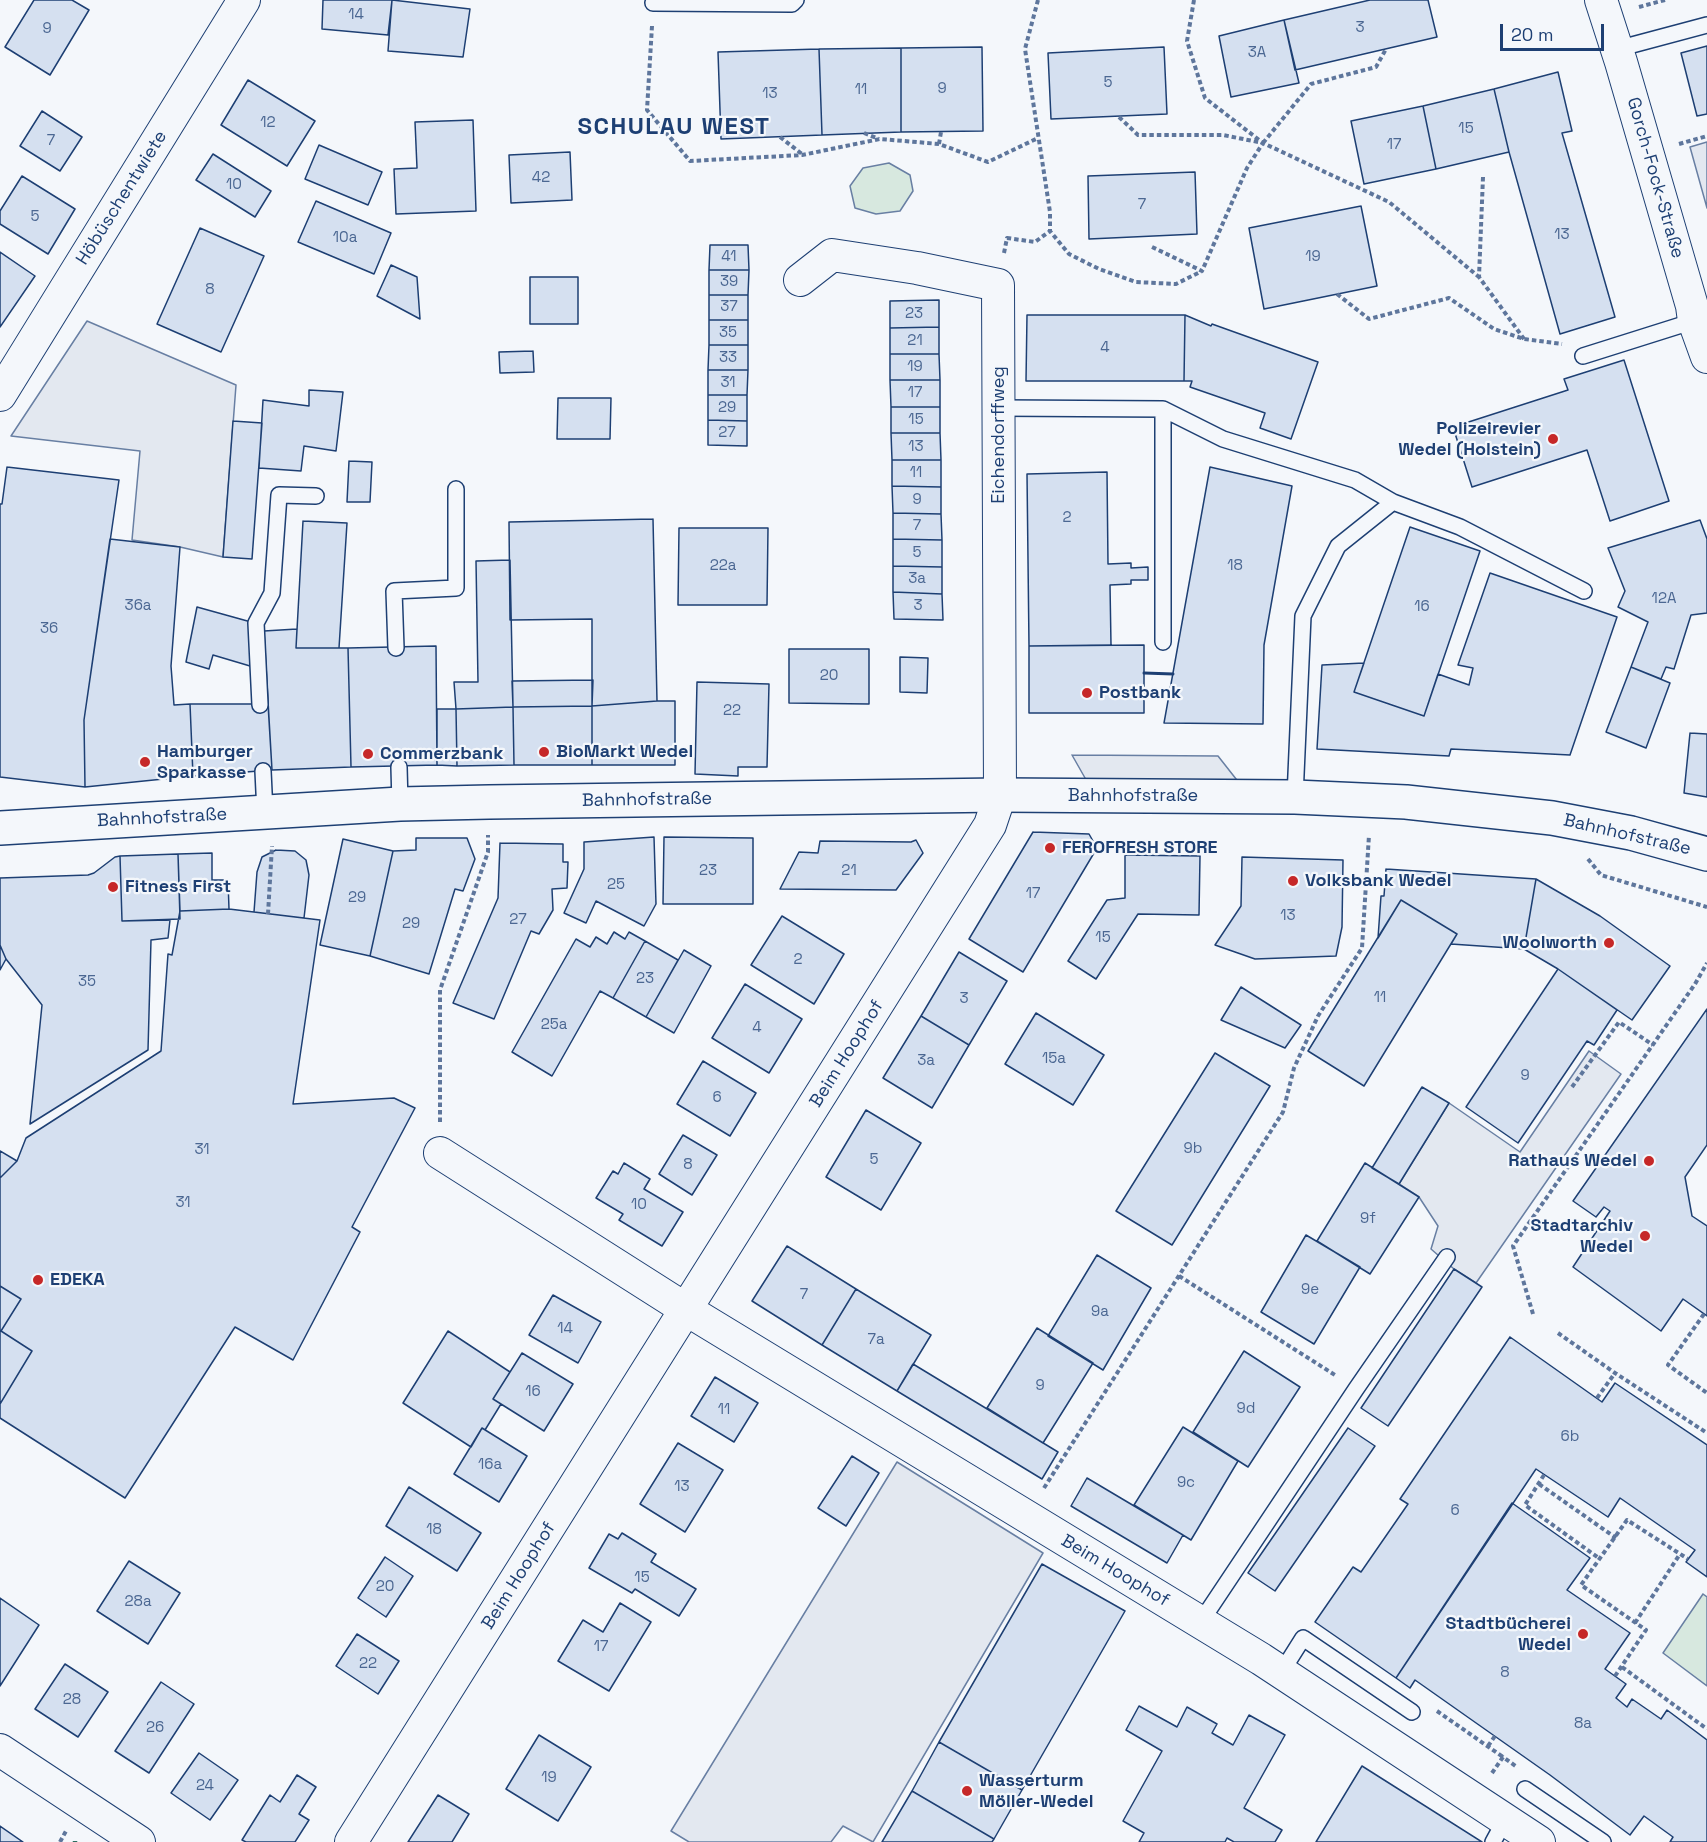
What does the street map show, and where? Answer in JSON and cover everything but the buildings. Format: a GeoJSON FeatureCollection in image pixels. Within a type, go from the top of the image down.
{"type":"FeatureCollection","features":[{"type":"Feature","properties":{"kind":"street","name":"Höbüschentwiete"},"geometry":{"type":"LineString","coordinates":[[0,395],[244,0]]}},
{"type":"Feature","properties":{"kind":"street","name":"Gorch-Fock-Straße"},"geometry":{"type":"LineString","coordinates":[[1601,0],[1692,306],[1694,321],[1707,357]]}},
{"type":"Feature","properties":{"kind":"street","name":"Eichendorffweg"},"geometry":{"type":"LineString","coordinates":[[800,280],[832,255],[917,268],[998,285],[1000,795]]}},
{"type":"Feature","properties":{"kind":"street","name":"Bahnhofstraße"},"geometry":{"type":"LineString","coordinates":[[0,828],[400,804],[1000,795],[1295,797],[1406,802],[1551,819],[1631,833],[1707,854]]}},
{"type":"Feature","properties":{"kind":"street","name":"Beim Hoophof"},"geometry":{"type":"LineString","coordinates":[[351,1842],[990,825],[1000,795]]}},
{"type":"Feature","properties":{"kind":"street","name":"Beim Hoophof"},"geometry":{"type":"LineString","coordinates":[[440,1153],[687,1310],[1281,1673],[1499,1831],[1539,1842]]}},
{"type":"Feature","properties":{"kind":"street"},"geometry":{"type":"LineString","coordinates":[[0,1750],[139,1842]]}},
{"type":"Feature","properties":{"kind":"lane"},"geometry":{"type":"LineString","coordinates":[[653,3],[792,4],[796,0]]}},
{"type":"Feature","properties":{"kind":"lane"},"geometry":{"type":"LineString","coordinates":[[1617,49],[1707,25]]}},
{"type":"Feature","properties":{"kind":"lane"},"geometry":{"type":"LineString","coordinates":[[1583,356],[1694,321]]}},
{"type":"Feature","properties":{"kind":"lane"},"geometry":{"type":"LineString","coordinates":[[1000,408],[1163,409],[1223,439],[1354,480],[1393,502],[1460,527],[1584,591]]}},
{"type":"Feature","properties":{"kind":"lane"},"geometry":{"type":"LineString","coordinates":[[1163,409],[1163,642]]}},
{"type":"Feature","properties":{"kind":"lane"},"geometry":{"type":"LineString","coordinates":[[396,648],[394,591],[456,588],[456,489]]}},
{"type":"Feature","properties":{"kind":"lane"},"geometry":{"type":"LineString","coordinates":[[260,705],[256,623],[272,593],[279,495],[316,496]]}},
{"type":"Feature","properties":{"kind":"lane"},"geometry":{"type":"LineString","coordinates":[[1295,797],[1302,616],[1338,546],[1393,502]]}},
{"type":"Feature","properties":{"kind":"lane"},"geometry":{"type":"LineString","coordinates":[[399,767],[400,804]]}},
{"type":"Feature","properties":{"kind":"lane"},"geometry":{"type":"LineString","coordinates":[[263,771],[269,812]]}},
{"type":"Feature","properties":{"kind":"lane"},"geometry":{"type":"LineString","coordinates":[[1200,1623],[1447,1257]]}},
{"type":"Feature","properties":{"kind":"lane"},"geometry":{"type":"LineString","coordinates":[[1281,1673],[1303,1638],[1412,1712]]}},
{"type":"Feature","properties":{"kind":"lane"},"geometry":{"type":"LineString","coordinates":[[1525,1789],[1603,1842]]}},
{"type":"Feature","properties":{"kind":"path"},"geometry":{"type":"LineString","coordinates":[[1038,0],[1025,49],[1050,212],[1050,231],[1069,254],[1098,270],[1136,282],[1176,284],[1202,271],[1247,168],[1263,142],[1311,84],[1376,67],[1386,49]]}},
{"type":"Feature","properties":{"kind":"path"},"geometry":{"type":"LineString","coordinates":[[1194,0],[1187,41],[1205,98],[1263,142],[1389,202],[1479,278],[1524,339]]}},
{"type":"Feature","properties":{"kind":"path"},"geometry":{"type":"LineString","coordinates":[[653,3],[647,110],[690,161],[802,155],[880,139]]}},
{"type":"Feature","properties":{"kind":"path"},"geometry":{"type":"LineString","coordinates":[[1119,117],[1138,135],[1223,135],[1263,142]]}},
{"type":"Feature","properties":{"kind":"path"},"geometry":{"type":"LineString","coordinates":[[939,144],[941,132]]}},
{"type":"Feature","properties":{"kind":"path"},"geometry":{"type":"LineString","coordinates":[[864,133],[880,139],[939,144],[988,162],[1038,138]]}},
{"type":"Feature","properties":{"kind":"path"},"geometry":{"type":"LineString","coordinates":[[780,137],[802,155]]}},
{"type":"Feature","properties":{"kind":"path"},"geometry":{"type":"LineString","coordinates":[[1479,278],[1483,177]]}},
{"type":"Feature","properties":{"kind":"path"},"geometry":{"type":"LineString","coordinates":[[1150,246],[1202,271]]}},
{"type":"Feature","properties":{"kind":"path"},"geometry":{"type":"LineString","coordinates":[[1337,294],[1369,319],[1449,298],[1494,329],[1524,339],[1567,344]]}},
{"type":"Feature","properties":{"kind":"path"},"geometry":{"type":"LineString","coordinates":[[440,1153],[440,990],[488,852],[489,802]]}},
{"type":"Feature","properties":{"kind":"path"},"geometry":{"type":"LineString","coordinates":[[268,914],[269,812]]}},
{"type":"Feature","properties":{"kind":"path"},"geometry":{"type":"LineString","coordinates":[[1026,1517],[1282,1112],[1294,1068],[1318,1016],[1362,948],[1370,830]]}},
{"type":"Feature","properties":{"kind":"path"},"geometry":{"type":"LineString","coordinates":[[1586,858],[1601,875],[1707,907]]}},
{"type":"Feature","properties":{"kind":"path"},"geometry":{"type":"LineString","coordinates":[[1533,1314],[1513,1246],[1653,1045],[1707,963]]}},
{"type":"Feature","properties":{"kind":"path"},"geometry":{"type":"LineString","coordinates":[[1572,1087],[1619,1022],[1653,1045]]}},
{"type":"Feature","properties":{"kind":"path"},"geometry":{"type":"LineString","coordinates":[[1179,1276],[1356,1389]]}},
{"type":"Feature","properties":{"kind":"path"},"geometry":{"type":"LineString","coordinates":[[1704,1314],[1668,1365],[1707,1393]]}},
{"type":"Feature","properties":{"kind":"path"},"geometry":{"type":"LineString","coordinates":[[1558,1334],[1707,1433]]}},
{"type":"Feature","properties":{"kind":"path"},"geometry":{"type":"LineString","coordinates":[[1598,1398],[1615,1373]]}},
{"type":"Feature","properties":{"kind":"path"},"geometry":{"type":"LineString","coordinates":[[1544,1475],[1525,1505],[1600,1559]]}},
{"type":"Feature","properties":{"kind":"path"},"geometry":{"type":"LineString","coordinates":[[1539,1484],[1616,1538]]}},
{"type":"Feature","properties":{"kind":"path"},"geometry":{"type":"LineString","coordinates":[[1615,1676],[1646,1630],[1581,1585],[1627,1520],[1688,1559]]}},
{"type":"Feature","properties":{"kind":"path"},"geometry":{"type":"LineString","coordinates":[[1635,1623],[1680,1554]]}},
{"type":"Feature","properties":{"kind":"path"},"geometry":{"type":"LineString","coordinates":[[1622,1667],[1707,1729]]}},
{"type":"Feature","properties":{"kind":"path"},"geometry":{"type":"LineString","coordinates":[[1432,1708],[1503,1757]]}},
{"type":"Feature","properties":{"kind":"path"},"geometry":{"type":"LineString","coordinates":[[1488,1746],[1495,1737]]}},
{"type":"Feature","properties":{"kind":"shaded area"},"geometry":{"type":"Polygon","coordinates":[[[1707,142],[1707,208],[1690,147],[1707,142]]]}},
{"type":"Feature","properties":{"kind":"shaded area"},"geometry":{"type":"Polygon","coordinates":[[[889,163],[910,175],[913,191],[900,211],[876,214],[855,208],[850,186],[863,168],[889,163]]]}},
{"type":"Feature","properties":{"kind":"shaded area"},"geometry":{"type":"Polygon","coordinates":[[[87,321],[236,385],[223,557],[180,547],[132,540],[140,451],[11,436],[87,321]]]}},
{"type":"Feature","properties":{"kind":"shaded area"},"geometry":{"type":"Polygon","coordinates":[[[1072,755],[1218,756],[1240,784],[1089,785],[1072,755]]]}},
{"type":"Feature","properties":{"kind":"shaded area"},"geometry":{"type":"Polygon","coordinates":[[[1589,1051],[1621,1074],[1476,1283],[1454,1269],[1431,1249],[1438,1226],[1419,1197],[1399,1184],[1449,1103],[1520,1152],[1589,1051]]]}},
{"type":"Feature","properties":{"kind":"shaded area"},"geometry":{"type":"Polygon","coordinates":[[[897,1462],[1043,1553],[873,1842],[843,1826],[831,1842],[689,1842],[671,1831],[897,1462]]]}},
{"type":"Feature","properties":{"kind":"shaded area"},"geometry":{"type":"Polygon","coordinates":[[[1703,1594],[1707,1597],[1707,1686],[1663,1653],[1703,1594]]]}},
{"type":"Feature","properties":{"kind":"wall"},"geometry":{"type":"LineString","coordinates":[[1144,673],[1173,674]]}},
{"type":"Feature","properties":{"kind":"place","name":"Polizeirevier Wedel (Holstein)"},"geometry":{"type":"Point","coordinates":[1553,439]}},
{"type":"Feature","properties":{"kind":"place","name":"Postbank"},"geometry":{"type":"Point","coordinates":[1087,693]}},
{"type":"Feature","properties":{"kind":"place","name":"BioMarkt Wedel"},"geometry":{"type":"Point","coordinates":[544,752]}},
{"type":"Feature","properties":{"kind":"place","name":"Commerzbank"},"geometry":{"type":"Point","coordinates":[368,754]}},
{"type":"Feature","properties":{"kind":"place","name":"Hamburger Sparkasse"},"geometry":{"type":"Point","coordinates":[145,762]}},
{"type":"Feature","properties":{"kind":"place","name":"FEROFRESH STORE"},"geometry":{"type":"Point","coordinates":[1050,848]}},
{"type":"Feature","properties":{"kind":"place","name":"Volksbank Wedel"},"geometry":{"type":"Point","coordinates":[1293,881]}},
{"type":"Feature","properties":{"kind":"place","name":"Fitness First"},"geometry":{"type":"Point","coordinates":[113,887]}},
{"type":"Feature","properties":{"kind":"place","name":"Woolworth"},"geometry":{"type":"Point","coordinates":[1609,943]}},
{"type":"Feature","properties":{"kind":"place","name":"Rathaus Wedel"},"geometry":{"type":"Point","coordinates":[1649,1161]}},
{"type":"Feature","properties":{"kind":"place","name":"Stadtarchiv Wedel"},"geometry":{"type":"Point","coordinates":[1645,1236]}},
{"type":"Feature","properties":{"kind":"place","name":"EDEKA"},"geometry":{"type":"Point","coordinates":[38,1280]}},
{"type":"Feature","properties":{"kind":"place","name":"Stadtbücherei Wedel"},"geometry":{"type":"Point","coordinates":[1583,1634]}},
{"type":"Feature","properties":{"kind":"place","name":"Wasserturm Möller-Wedel"},"geometry":{"type":"Point","coordinates":[967,1791]}},
{"type":"Feature","properties":{"kind":"district","name":"SCHULAU WEST"},"geometry":{"type":"Point","coordinates":[674,127]}}]}
